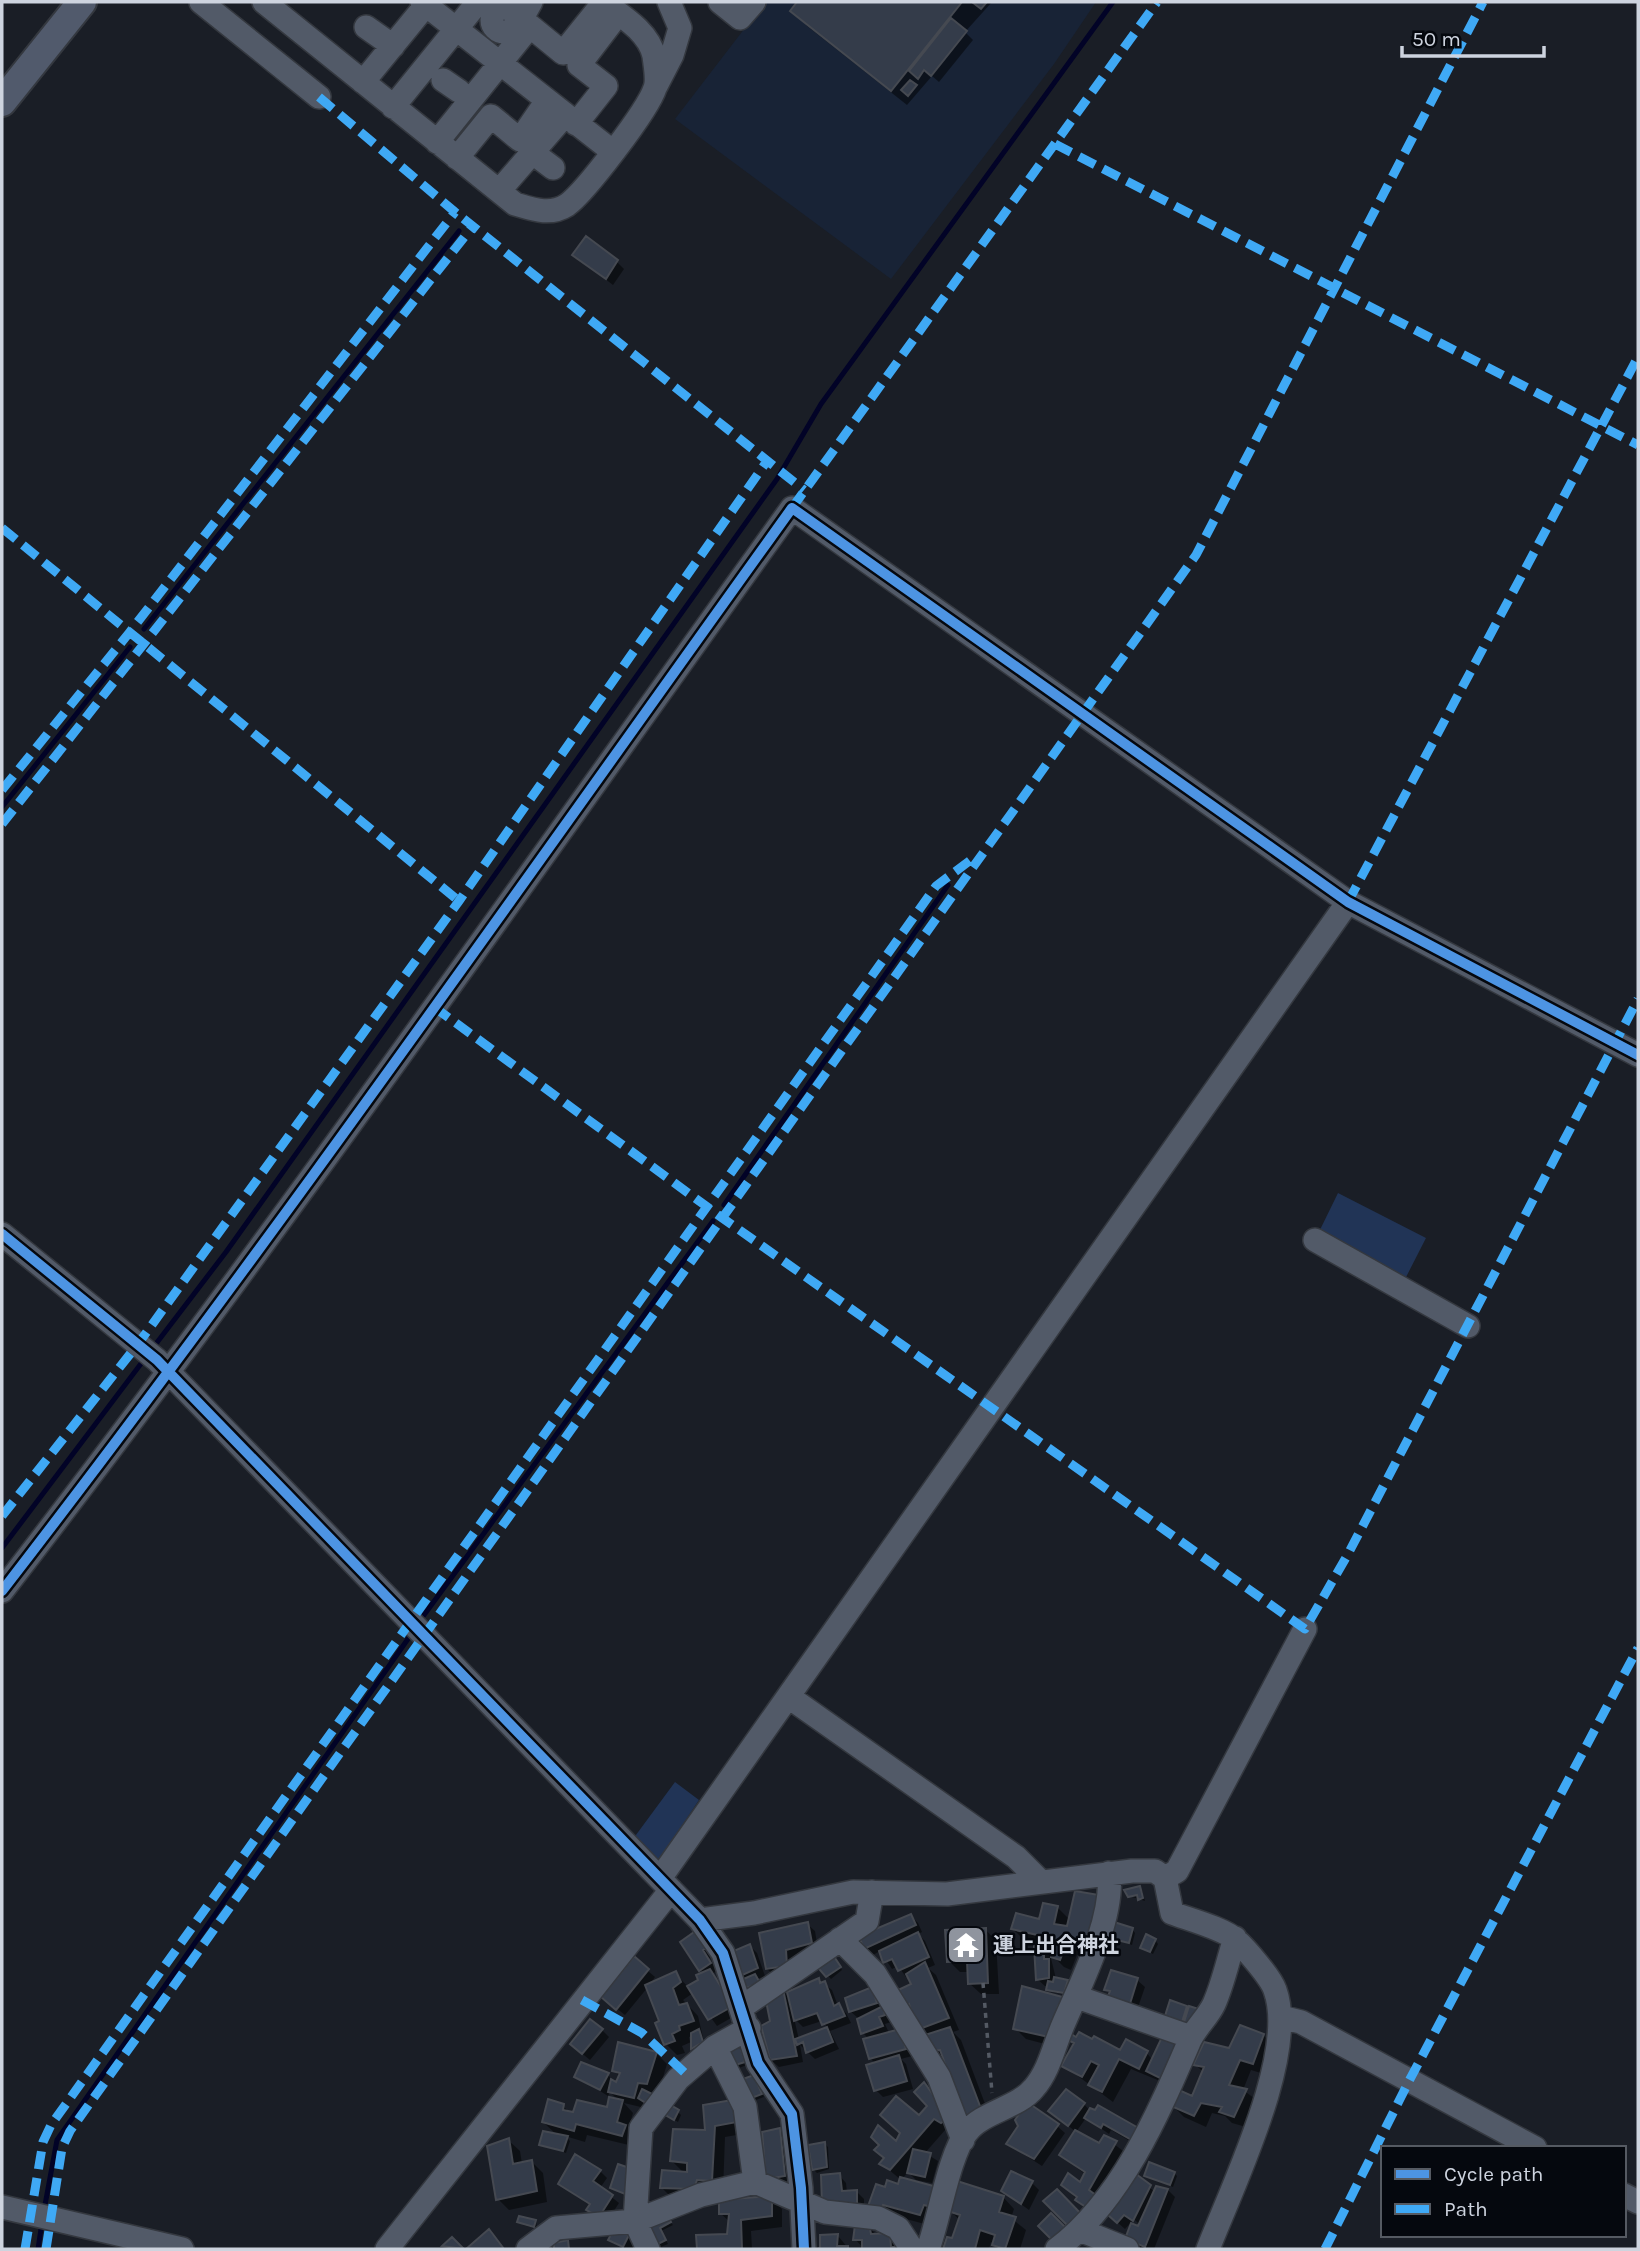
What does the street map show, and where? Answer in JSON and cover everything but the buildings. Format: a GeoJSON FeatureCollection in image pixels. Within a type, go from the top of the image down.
{"type":"FeatureCollection","features":[{"type":"Feature","properties":{"kind":"main road"},"geometry":{"type":"LineString","coordinates":[[2,102],[82,2]]}},
{"type":"Feature","properties":{"kind":"street"},"geometry":{"type":"LineString","coordinates":[[201,2],[319,97]]}},
{"type":"Feature","properties":{"kind":"street"},"geometry":{"type":"LineString","coordinates":[[264,2],[515,204],[548,212],[567,205],[645,107],[672,55],[680,28],[669,2]]}},
{"type":"Feature","properties":{"kind":"street"},"geometry":{"type":"LineString","coordinates":[[393,107],[478,2]]}},
{"type":"Feature","properties":{"kind":"street"},"geometry":{"type":"LineString","coordinates":[[720,2],[740,18],[754,2]]}},
{"type":"Feature","properties":{"kind":"street"},"geometry":{"type":"LineString","coordinates":[[362,82],[393,46],[424,3],[546,102],[612,150]]}},
{"type":"Feature","properties":{"kind":"street"},"geometry":{"type":"LineString","coordinates":[[431,137],[464,96],[489,56],[495,28],[506,32],[513,29],[516,4]]}},
{"type":"Feature","properties":{"kind":"street"},"geometry":{"type":"LineString","coordinates":[[489,56],[530,26],[563,53],[609,6]]}},
{"type":"Feature","properties":{"kind":"street"},"geometry":{"type":"LineString","coordinates":[[609,6],[644,35],[654,54],[656,86]]}},
{"type":"Feature","properties":{"kind":"street"},"geometry":{"type":"LineString","coordinates":[[499,191],[533,153],[606,86],[579,65],[609,6]]}},
{"type":"Feature","properties":{"kind":"street"},"geometry":{"type":"LineString","coordinates":[[366,27],[393,46]]}},
{"type":"Feature","properties":{"kind":"street"},"geometry":{"type":"LineString","coordinates":[[457,158],[491,116],[520,139],[546,102]]}},
{"type":"Feature","properties":{"kind":"street"},"geometry":{"type":"LineString","coordinates":[[533,153],[553,168]]}},
{"type":"Feature","properties":{"kind":"street"},"geometry":{"type":"LineString","coordinates":[[2,1591],[157,1361],[434,1007],[792,508],[1348,902],[1638,1055]]}},
{"type":"Feature","properties":{"kind":"street"},"geometry":{"type":"LineString","coordinates":[[387,2249],[666,1884],[789,1697],[982,1416],[1348,902]]}},
{"type":"Feature","properties":{"kind":"street"},"geometry":{"type":"LineString","coordinates":[[2,1234],[157,1361],[700,1920],[723,1953],[758,2063],[792,2114],[804,2249]]}},
{"type":"Feature","properties":{"kind":"street"},"geometry":{"type":"LineString","coordinates":[[1315,1240],[1468,1326]]}},
{"type":"Feature","properties":{"kind":"street"},"geometry":{"type":"LineString","coordinates":[[1165,1878],[1177,1871],[1305,1629]]}},
{"type":"Feature","properties":{"kind":"street"},"geometry":{"type":"LineString","coordinates":[[789,1697],[1016,1857],[1040,1881]]}},
{"type":"Feature","properties":{"kind":"street"},"geometry":{"type":"LineString","coordinates":[[700,1920],[754,1913],[853,1892],[947,1894],[1109,1873],[1155,1871],[1165,1878],[1172,1913],[1235,1938],[1268,1976],[1275,1990],[1281,2018],[1272,2075],[1208,2249]]}},
{"type":"Feature","properties":{"kind":"street"},"geometry":{"type":"LineString","coordinates":[[928,2249],[967,2132],[1033,2090],[1077,1997],[1111,1891],[1109,1873]]}},
{"type":"Feature","properties":{"kind":"street"},"geometry":{"type":"LineString","coordinates":[[648,2249],[635,2221],[641,2128],[678,2078],[745,2018],[866,1921],[873,1892]]}},
{"type":"Feature","properties":{"kind":"street"},"geometry":{"type":"LineString","coordinates":[[1057,2249],[1080,2230],[1144,2143],[1176,2079],[1191,2037],[1213,2006],[1235,1938]]}},
{"type":"Feature","properties":{"kind":"street"},"geometry":{"type":"LineString","coordinates":[[840,1940],[875,1974],[904,2020],[939,2077],[963,2140]]}},
{"type":"Feature","properties":{"kind":"street"},"geometry":{"type":"LineString","coordinates":[[1077,1997],[1191,2037]]}},
{"type":"Feature","properties":{"kind":"street"},"geometry":{"type":"LineString","coordinates":[[1281,2018],[1301,2022],[1531,2146]]}},
{"type":"Feature","properties":{"kind":"street"},"geometry":{"type":"LineString","coordinates":[[715,2047],[745,2107],[755,2182]]}},
{"type":"Feature","properties":{"kind":"street"},"geometry":{"type":"LineString","coordinates":[[528,2249],[556,2228],[635,2221],[701,2195],[755,2182],[825,2212],[878,2218],[898,2228],[912,2249]]}},
{"type":"Feature","properties":{"kind":"street"},"geometry":{"type":"LineString","coordinates":[[2,2207],[182,2249]]}},
{"type":"Feature","properties":{"kind":"street"},"geometry":{"type":"LineString","coordinates":[[1080,2230],[1127,2249]]}},
{"type":"Feature","properties":{"kind":"path"},"geometry":{"type":"LineString","coordinates":[[983,1983],[994,2115]]}},
{"type":"Feature","properties":{"kind":"shaded area"},"geometry":{"type":"Polygon","coordinates":[[[721,2],[1096,2],[1054,64],[891,279],[675,119],[748,24],[721,2]]]}},
{"type":"Feature","properties":{"kind":"shaded area"},"geometry":{"type":"Polygon","coordinates":[[[1338,1193],[1426,1238],[1402,1285],[1315,1240],[1338,1193]]]}},
{"type":"Feature","properties":{"kind":"shaded area"},"geometry":{"type":"Polygon","coordinates":[[[675,1782],[699,1800],[659,1860],[633,1839],[675,1782]]]}},
{"type":"Feature","properties":{"kind":"waterway"},"geometry":{"type":"LineString","coordinates":[[152,1349],[226,1252],[777,479],[821,404],[1113,2]]}},
{"type":"Feature","properties":{"kind":"waterway"},"geometry":{"type":"LineString","coordinates":[[144,629],[459,231]]}},
{"type":"Feature","properties":{"kind":"waterway"},"geometry":{"type":"LineString","coordinates":[[2,807],[130,647]]}},
{"type":"Feature","properties":{"kind":"waterway"},"geometry":{"type":"LineString","coordinates":[[724,1205],[948,885]]}},
{"type":"Feature","properties":{"kind":"waterway"},"geometry":{"type":"LineString","coordinates":[[424,1615],[713,1221]]}},
{"type":"Feature","properties":{"kind":"waterway"},"geometry":{"type":"LineString","coordinates":[[2,1548],[146,1357]]}},
{"type":"Feature","properties":{"kind":"waterway"},"geometry":{"type":"LineString","coordinates":[[45,2205],[57,2140],[410,1636]]}},
{"type":"Feature","properties":{"kind":"waterway"},"geometry":{"type":"LineString","coordinates":[[38,2249],[41,2229]]}},
{"type":"Feature","properties":{"kind":"marked path"},"geometry":{"type":"LineString","coordinates":[[792,508],[1157,2]]}},
{"type":"Feature","properties":{"kind":"marked path"},"geometry":{"type":"LineString","coordinates":[[46,2249],[62,2148],[70,2131],[1196,555],[1483,2]]}},
{"type":"Feature","properties":{"kind":"marked path"},"geometry":{"type":"LineString","coordinates":[[319,97],[455,212],[804,490]]}},
{"type":"Feature","properties":{"kind":"marked path"},"geometry":{"type":"LineString","coordinates":[[1055,144],[1638,445]]}},
{"type":"Feature","properties":{"kind":"marked path"},"geometry":{"type":"LineString","coordinates":[[2,790],[129,633],[455,212]]}},
{"type":"Feature","properties":{"kind":"marked path"},"geometry":{"type":"LineString","coordinates":[[2,824],[473,226]]}},
{"type":"Feature","properties":{"kind":"marked path"},"geometry":{"type":"LineString","coordinates":[[1348,902],[1638,357]]}},
{"type":"Feature","properties":{"kind":"marked path"},"geometry":{"type":"LineString","coordinates":[[2,1516],[138,1344],[459,901],[767,461]]}},
{"type":"Feature","properties":{"kind":"marked path"},"geometry":{"type":"LineString","coordinates":[[2,528],[459,901]]}},
{"type":"Feature","properties":{"kind":"marked path"},"geometry":{"type":"LineString","coordinates":[[25,2249],[43,2142],[51,2125],[936,886],[972,859]]}},
{"type":"Feature","properties":{"kind":"marked path"},"geometry":{"type":"LineString","coordinates":[[434,1007],[721,1217],[1305,1629],[1348,1554],[1638,999]]}},
{"type":"Feature","properties":{"kind":"marked path"},"geometry":{"type":"LineString","coordinates":[[1325,2249],[1409,2081],[1638,1648]]}},
{"type":"Feature","properties":{"kind":"marked path"},"geometry":{"type":"LineString","coordinates":[[582,2000],[642,2033],[685,2073]]}},
{"type":"Feature","properties":{"kind":"cycle path"},"geometry":{"type":"LineString","coordinates":[[2,1591],[303,1189],[792,508],[1348,902],[1638,1055]]}},
{"type":"Feature","properties":{"kind":"cycle path"},"geometry":{"type":"LineString","coordinates":[[2,1234],[157,1360],[700,1920],[723,1953],[758,2063],[792,2114],[801,2188],[804,2249]]}},
{"type":"Feature","properties":{"kind":"place","name":"運上出合神社"},"geometry":{"type":"Point","coordinates":[966,1945]}}]}
